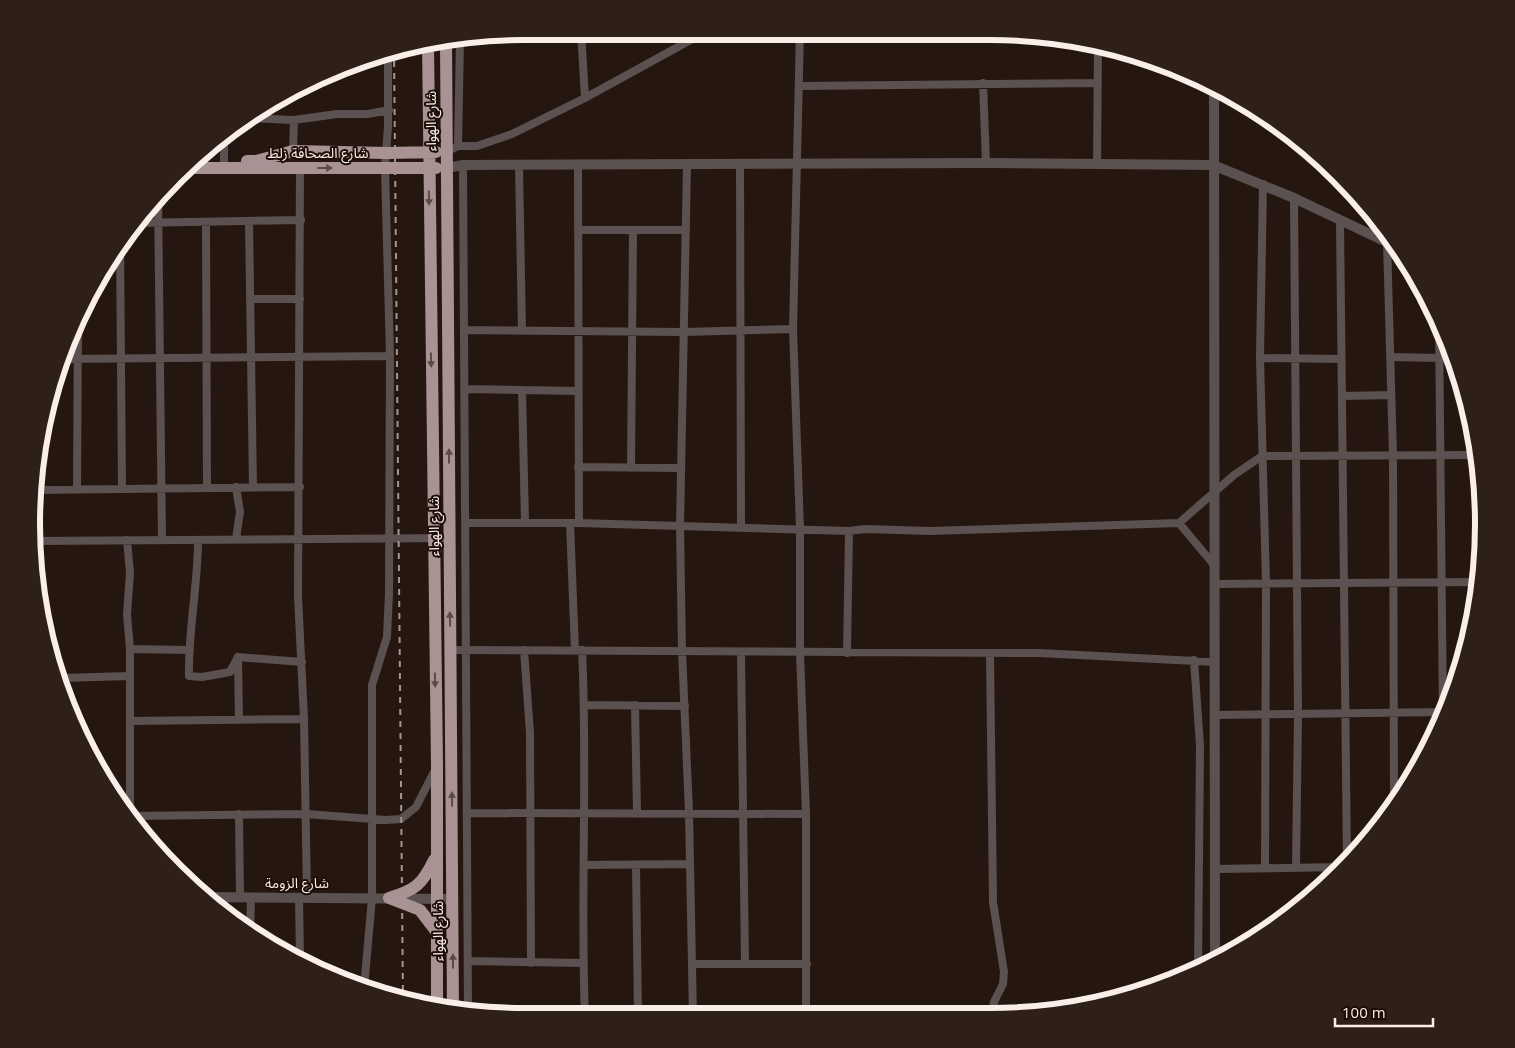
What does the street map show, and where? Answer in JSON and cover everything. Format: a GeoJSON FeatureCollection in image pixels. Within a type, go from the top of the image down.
{"type":"FeatureCollection","features":[{"type":"Feature","properties":{"kind":"highway","name":"شارع الهواء"},"geometry":{"type":"LineString","coordinates":[[446,46],[453,1003]]}},
{"type":"Feature","properties":{"kind":"highway","name":"شارع الهواء"},"geometry":{"type":"LineString","coordinates":[[428,49],[437,766],[436,1000]]}},
{"type":"Feature","properties":{"kind":"highway","name":"شارع الصحافة زلط"},"geometry":{"type":"LineString","coordinates":[[197,167],[256,161],[293,151],[446,152]]}},
{"type":"Feature","properties":{"kind":"highway","name":"شارع الصحافة زلط"},"geometry":{"type":"LineString","coordinates":[[203,162],[224,165],[300,168],[447,168]]}},
{"type":"Feature","properties":{"kind":"highway"},"geometry":{"type":"LineString","coordinates":[[389,898],[418,886],[427,875],[436,858]]}},
{"type":"Feature","properties":{"kind":"highway"},"geometry":{"type":"LineString","coordinates":[[389,898],[420,910],[436,931]]}},
{"type":"Feature","properties":{"kind":"street"},"geometry":{"type":"LineString","coordinates":[[582,40],[585,98]]}},
{"type":"Feature","properties":{"kind":"street"},"geometry":{"type":"LineString","coordinates":[[446,152],[458,146],[477,146],[512,134],[585,98],[691,40]]}},
{"type":"Feature","properties":{"kind":"street"},"geometry":{"type":"LineString","coordinates":[[800,40],[793,329],[800,529],[800,653],[806,814],[806,1008]]}},
{"type":"Feature","properties":{"kind":"street"},"geometry":{"type":"LineString","coordinates":[[458,146],[460,44]]}},
{"type":"Feature","properties":{"kind":"street"},"geometry":{"type":"LineString","coordinates":[[1097,165],[1098,52]]}},
{"type":"Feature","properties":{"kind":"street"},"geometry":{"type":"LineString","coordinates":[[365,981],[372,898],[372,686],[386,637],[390,538],[390,356],[385,168],[389,110],[388,60]]}},
{"type":"Feature","properties":{"kind":"street"},"geometry":{"type":"LineString","coordinates":[[983,83],[986,163]]}},
{"type":"Feature","properties":{"kind":"street"},"geometry":{"type":"LineString","coordinates":[[800,86],[1098,83]]}},
{"type":"Feature","properties":{"kind":"street"},"geometry":{"type":"LineString","coordinates":[[1214,95],[1215,953]]}},
{"type":"Feature","properties":{"kind":"street"},"geometry":{"type":"LineString","coordinates":[[260,119],[294,120],[337,114],[368,114],[389,110]]}},
{"type":"Feature","properties":{"kind":"street"},"geometry":{"type":"LineString","coordinates":[[293,151],[294,120]]}},
{"type":"Feature","properties":{"kind":"street"},"geometry":{"type":"LineString","coordinates":[[224,144],[224,165]]}},
{"type":"Feature","properties":{"kind":"street"},"geometry":{"type":"LineString","coordinates":[[447,168],[463,165],[986,163],[1214,165],[1294,198],[1383,240]]}},
{"type":"Feature","properties":{"kind":"street"},"geometry":{"type":"LineString","coordinates":[[463,165],[468,1005]]}},
{"type":"Feature","properties":{"kind":"street"},"geometry":{"type":"LineString","coordinates":[[578,165],[579,523]]}},
{"type":"Feature","properties":{"kind":"street"},"geometry":{"type":"LineString","coordinates":[[687,165],[680,526],[693,1008]]}},
{"type":"Feature","properties":{"kind":"street"},"geometry":{"type":"LineString","coordinates":[[740,165],[741,527]]}},
{"type":"Feature","properties":{"kind":"street"},"geometry":{"type":"LineString","coordinates":[[519,166],[522,331]]}},
{"type":"Feature","properties":{"kind":"street"},"geometry":{"type":"LineString","coordinates":[[300,168],[298,596],[302,662],[306,814],[300,953]]}},
{"type":"Feature","properties":{"kind":"street"},"geometry":{"type":"LineString","coordinates":[[1262,184],[1260,358],[1266,583],[1265,868]]}},
{"type":"Feature","properties":{"kind":"street"},"geometry":{"type":"LineString","coordinates":[[1294,198],[1293,359],[1298,715],[1296,868]]}},
{"type":"Feature","properties":{"kind":"street"},"geometry":{"type":"LineString","coordinates":[[158,207],[162,540]]}},
{"type":"Feature","properties":{"kind":"street"},"geometry":{"type":"LineString","coordinates":[[145,223],[301,220]]}},
{"type":"Feature","properties":{"kind":"street"},"geometry":{"type":"LineString","coordinates":[[1340,220],[1347,851]]}},
{"type":"Feature","properties":{"kind":"street"},"geometry":{"type":"LineString","coordinates":[[250,222],[253,487]]}},
{"type":"Feature","properties":{"kind":"street"},"geometry":{"type":"LineString","coordinates":[[206,223],[207,487]]}},
{"type":"Feature","properties":{"kind":"street"},"geometry":{"type":"LineString","coordinates":[[579,230],[686,230]]}},
{"type":"Feature","properties":{"kind":"street"},"geometry":{"type":"LineString","coordinates":[[631,468],[633,230]]}},
{"type":"Feature","properties":{"kind":"street"},"geometry":{"type":"LineString","coordinates":[[1387,247],[1393,455],[1396,713],[1394,791]]}},
{"type":"Feature","properties":{"kind":"street"},"geometry":{"type":"LineString","coordinates":[[120,258],[122,488]]}},
{"type":"Feature","properties":{"kind":"street"},"geometry":{"type":"LineString","coordinates":[[250,299],[300,299]]}},
{"type":"Feature","properties":{"kind":"street"},"geometry":{"type":"LineString","coordinates":[[464,330],[684,332],[793,329]]}},
{"type":"Feature","properties":{"kind":"street"},"geometry":{"type":"LineString","coordinates":[[77,489],[78,337]]}},
{"type":"Feature","properties":{"kind":"street"},"geometry":{"type":"LineString","coordinates":[[1438,339],[1444,694]]}},
{"type":"Feature","properties":{"kind":"street"},"geometry":{"type":"LineString","coordinates":[[69,359],[390,356]]}},
{"type":"Feature","properties":{"kind":"street"},"geometry":{"type":"LineString","coordinates":[[1391,357],[1438,358]]}},
{"type":"Feature","properties":{"kind":"street"},"geometry":{"type":"LineString","coordinates":[[1260,358],[1341,360]]}},
{"type":"Feature","properties":{"kind":"street"},"geometry":{"type":"LineString","coordinates":[[465,389],[578,391]]}},
{"type":"Feature","properties":{"kind":"street"},"geometry":{"type":"LineString","coordinates":[[522,390],[525,522]]}},
{"type":"Feature","properties":{"kind":"street"},"geometry":{"type":"LineString","coordinates":[[1342,396],[1391,395]]}},
{"type":"Feature","properties":{"kind":"street"},"geometry":{"type":"LineString","coordinates":[[466,523],[579,523],[849,531],[865,529],[930,531],[1179,523],[1214,492],[1262,456],[1470,455]]}},
{"type":"Feature","properties":{"kind":"street"},"geometry":{"type":"LineString","coordinates":[[578,467],[681,468]]}},
{"type":"Feature","properties":{"kind":"street"},"geometry":{"type":"LineString","coordinates":[[236,487],[240,512],[236,539]]}},
{"type":"Feature","properties":{"kind":"street"},"geometry":{"type":"LineString","coordinates":[[41,489],[300,487]]}},
{"type":"Feature","properties":{"kind":"street"},"geometry":{"type":"LineString","coordinates":[[570,523],[585,705],[583,963],[585,1008]]}},
{"type":"Feature","properties":{"kind":"street"},"geometry":{"type":"LineString","coordinates":[[1179,523],[1215,566]]}},
{"type":"Feature","properties":{"kind":"street"},"geometry":{"type":"LineString","coordinates":[[848,653],[849,531]]}},
{"type":"Feature","properties":{"kind":"street"},"geometry":{"type":"LineString","coordinates":[[41,542],[449,538]]}},
{"type":"Feature","properties":{"kind":"street"},"geometry":{"type":"LineString","coordinates":[[127,540],[130,573],[127,614],[130,649],[130,805]]}},
{"type":"Feature","properties":{"kind":"street"},"geometry":{"type":"LineString","coordinates":[[198,540],[196,598],[188,650],[189,676],[202,677],[230,672],[238,657]]}},
{"type":"Feature","properties":{"kind":"street"},"geometry":{"type":"LineString","coordinates":[[1215,584],[1471,582]]}},
{"type":"Feature","properties":{"kind":"street"},"geometry":{"type":"LineString","coordinates":[[130,649],[188,650]]}},
{"type":"Feature","properties":{"kind":"street"},"geometry":{"type":"LineString","coordinates":[[450,650],[990,654],[1215,662]]}},
{"type":"Feature","properties":{"kind":"street"},"geometry":{"type":"LineString","coordinates":[[524,650],[530,734],[531,963]]}},
{"type":"Feature","properties":{"kind":"street"},"geometry":{"type":"LineString","coordinates":[[741,653],[745,963]]}},
{"type":"Feature","properties":{"kind":"street"},"geometry":{"type":"LineString","coordinates":[[990,654],[993,902],[1004,972],[1003,984],[992,1008]]}},
{"type":"Feature","properties":{"kind":"street"},"geometry":{"type":"LineString","coordinates":[[238,657],[302,662]]}},
{"type":"Feature","properties":{"kind":"street"},"geometry":{"type":"LineString","coordinates":[[238,657],[239,720]]}},
{"type":"Feature","properties":{"kind":"street"},"geometry":{"type":"LineString","coordinates":[[1194,660],[1200,746],[1198,961]]}},
{"type":"Feature","properties":{"kind":"street"},"geometry":{"type":"LineString","coordinates":[[65,678],[130,676]]}},
{"type":"Feature","properties":{"kind":"street"},"geometry":{"type":"LineString","coordinates":[[585,705],[685,706]]}},
{"type":"Feature","properties":{"kind":"street"},"geometry":{"type":"LineString","coordinates":[[635,705],[637,812]]}},
{"type":"Feature","properties":{"kind":"street"},"geometry":{"type":"LineString","coordinates":[[1215,715],[1436,714]]}},
{"type":"Feature","properties":{"kind":"street"},"geometry":{"type":"LineString","coordinates":[[130,721],[304,719]]}},
{"type":"Feature","properties":{"kind":"street"},"geometry":{"type":"LineString","coordinates":[[138,816],[306,814],[386,820],[401,819],[407,815],[424,795],[437,766]]}},
{"type":"Feature","properties":{"kind":"street"},"geometry":{"type":"LineString","coordinates":[[467,813],[743,812],[806,814]]}},
{"type":"Feature","properties":{"kind":"street"},"geometry":{"type":"LineString","coordinates":[[238,814],[240,897]]}},
{"type":"Feature","properties":{"kind":"street"},"geometry":{"type":"LineString","coordinates":[[584,865],[690,864]]}},
{"type":"Feature","properties":{"kind":"street"},"geometry":{"type":"LineString","coordinates":[[636,865],[638,1008]]}},
{"type":"Feature","properties":{"kind":"street"},"geometry":{"type":"LineString","coordinates":[[1216,868],[1332,867]]}},
{"type":"Feature","properties":{"kind":"street","name":"شارع الزومة"},"geometry":{"type":"LineString","coordinates":[[216,897],[453,898]]}},
{"type":"Feature","properties":{"kind":"street"},"geometry":{"type":"LineString","coordinates":[[250,923],[251,897]]}},
{"type":"Feature","properties":{"kind":"street"},"geometry":{"type":"LineString","coordinates":[[468,961],[583,963]]}},
{"type":"Feature","properties":{"kind":"street"},"geometry":{"type":"LineString","coordinates":[[693,964],[807,964]]}},
{"type":"Feature","properties":{"kind":"railway"},"geometry":{"type":"LineString","coordinates":[[394,58],[403,993]]}}]}
